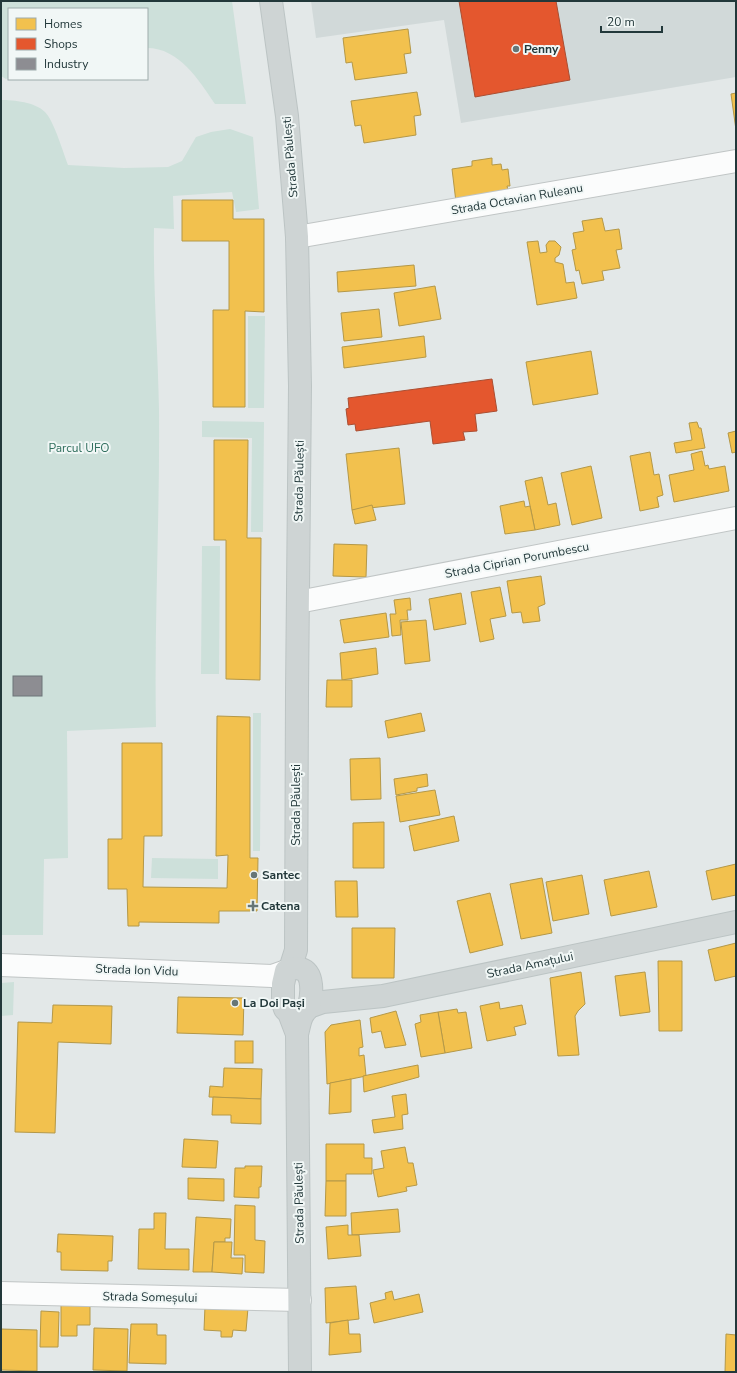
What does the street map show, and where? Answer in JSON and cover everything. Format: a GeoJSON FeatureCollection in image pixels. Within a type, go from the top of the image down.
{"type":"FeatureCollection","features":[{"type":"Feature","properties":{"kind":"main road","name":"Strada Păulești"},"geometry":{"type":"LineString","coordinates":[[270,5],[287,116],[297,237],[300,386],[298,602],[289,970],[283,1003],[285,1008],[307,1006]]}},
{"type":"Feature","properties":{"kind":"main road","name":"Strada Amațului"},"geometry":{"type":"LineString","coordinates":[[307,1006],[383,996],[736,922]]}},
{"type":"Feature","properties":{"kind":"main road","name":"Strada Păulești"},"geometry":{"type":"LineString","coordinates":[[289,970],[309,975],[307,1006],[297,1034],[300,1372]]}},
{"type":"Feature","properties":{"kind":"street","name":"Strada Octavian Ruleanu"},"geometry":{"type":"LineString","coordinates":[[297,237],[736,160]]}},
{"type":"Feature","properties":{"kind":"street","name":"Strada Ciprian Porumbescu"},"geometry":{"type":"LineString","coordinates":[[298,602],[736,518]]}},
{"type":"Feature","properties":{"kind":"street","name":"Strada Ion Vidu"},"geometry":{"type":"LineString","coordinates":[[1,965],[289,970]]}},
{"type":"Feature","properties":{"kind":"street","name":"Strada Someșului"},"geometry":{"type":"LineString","coordinates":[[1,1293],[300,1300]]}},
{"type":"Feature","properties":{"kind":"shaded area"},"geometry":{"type":"Polygon","coordinates":[[[311,1],[736,1],[736,77],[461,123],[444,20],[316,38],[311,1]]]}},
{"type":"Feature","properties":{"kind":"green space"},"geometry":{"type":"Polygon","coordinates":[[[1,1],[232,1],[246,104],[215,104],[195,76],[178,59],[169,53],[158,49],[148,48],[148,8],[8,8],[8,78],[6,79],[1,76],[1,1]]]}},
{"type":"Feature","properties":{"kind":"green space","name":"Parcul UFO"},"geometry":{"type":"Polygon","coordinates":[[[1,100],[18,101],[30,104],[45,112],[55,129],[68,165],[124,168],[168,167],[182,161],[196,137],[211,132],[230,129],[253,137],[259,209],[236,212],[232,192],[173,196],[174,229],[154,228],[154,274],[159,410],[156,727],[67,731],[68,858],[44,859],[43,935],[1,935],[1,100]]]}},
{"type":"Feature","properties":{"kind":"green space"},"geometry":{"type":"Polygon","coordinates":[[[248,316],[265,316],[264,408],[248,408],[248,316]]]}},
{"type":"Feature","properties":{"kind":"green space"},"geometry":{"type":"Polygon","coordinates":[[[202,421],[264,422],[263,532],[251,532],[252,438],[202,437],[202,421]]]}},
{"type":"Feature","properties":{"kind":"green space"},"geometry":{"type":"Polygon","coordinates":[[[202,546],[220,546],[219,674],[201,674],[202,546]]]}},
{"type":"Feature","properties":{"kind":"green space"},"geometry":{"type":"Polygon","coordinates":[[[253,713],[261,713],[260,851],[253,851],[253,713]]]}},
{"type":"Feature","properties":{"kind":"green space"},"geometry":{"type":"Polygon","coordinates":[[[152,858],[218,859],[218,879],[151,878],[152,858]]]}},
{"type":"Feature","properties":{"kind":"green space"},"geometry":{"type":"Polygon","coordinates":[[[14,982],[13,1015],[1,1016],[1,983],[14,982]]]}},
{"type":"Feature","properties":{"kind":"building: Homes"},"geometry":{"type":"Polygon","coordinates":[[[408,29],[411,53],[404,54],[407,73],[355,80],[352,62],[346,63],[343,38],[408,29]]]}},
{"type":"Feature","properties":{"kind":"building: Homes"},"geometry":{"type":"Polygon","coordinates":[[[417,92],[421,115],[414,116],[416,135],[364,143],[361,125],[355,126],[351,101],[417,92]]]}},
{"type":"Feature","properties":{"kind":"building: Homes"},"geometry":{"type":"Polygon","coordinates":[[[736,93],[736,130],[731,94],[736,93]]]}},
{"type":"Feature","properties":{"kind":"building: Homes"},"geometry":{"type":"Polygon","coordinates":[[[492,158],[492,165],[501,164],[502,170],[508,169],[510,186],[507,186],[509,194],[456,202],[452,169],[472,166],[472,161],[492,158]]]}},
{"type":"Feature","properties":{"kind":"building: Homes"},"geometry":{"type":"Polygon","coordinates":[[[182,200],[233,200],[233,219],[264,219],[264,312],[245,311],[245,407],[213,407],[213,310],[229,310],[229,241],[182,241],[182,200]]]}},
{"type":"Feature","properties":{"kind":"building: Homes"},"geometry":{"type":"Polygon","coordinates":[[[602,218],[605,231],[619,229],[622,249],[616,250],[620,268],[602,271],[604,280],[582,284],[579,270],[576,271],[572,250],[576,249],[573,233],[584,231],[582,221],[602,218]]]}},
{"type":"Feature","properties":{"kind":"building: Homes"},"geometry":{"type":"Polygon","coordinates":[[[538,241],[540,253],[547,252],[546,245],[549,241],[555,241],[561,247],[559,255],[555,258],[555,262],[563,264],[566,283],[574,282],[577,298],[537,305],[527,242],[538,241]]]}},
{"type":"Feature","properties":{"kind":"building: Homes"},"geometry":{"type":"Polygon","coordinates":[[[414,265],[416,286],[338,292],[337,272],[414,265]]]}},
{"type":"Feature","properties":{"kind":"building: Homes"},"geometry":{"type":"Polygon","coordinates":[[[435,286],[441,319],[399,326],[394,293],[435,286]]]}},
{"type":"Feature","properties":{"kind":"building: Homes"},"geometry":{"type":"Polygon","coordinates":[[[379,309],[382,337],[344,341],[341,313],[379,309]]]}},
{"type":"Feature","properties":{"kind":"building: Homes"},"geometry":{"type":"Polygon","coordinates":[[[424,336],[426,357],[344,368],[342,347],[424,336]]]}},
{"type":"Feature","properties":{"kind":"building: Homes"},"geometry":{"type":"Polygon","coordinates":[[[591,351],[598,394],[533,405],[526,362],[591,351]]]}},
{"type":"Feature","properties":{"kind":"building: Homes"},"geometry":{"type":"Polygon","coordinates":[[[697,422],[699,428],[701,428],[705,448],[676,453],[674,443],[692,440],[689,423],[697,422]]]}},
{"type":"Feature","properties":{"kind":"building: Homes"},"geometry":{"type":"Polygon","coordinates":[[[736,431],[736,452],[732,453],[728,433],[736,431]]]}},
{"type":"Feature","properties":{"kind":"building: Homes"},"geometry":{"type":"Polygon","coordinates":[[[214,440],[248,440],[247,538],[261,538],[260,680],[226,679],[226,540],[214,540],[214,440]]]}},
{"type":"Feature","properties":{"kind":"building: Homes"},"geometry":{"type":"Polygon","coordinates":[[[399,448],[405,504],[352,510],[346,454],[399,448]]]}},
{"type":"Feature","properties":{"kind":"building: Homes"},"geometry":{"type":"Polygon","coordinates":[[[702,451],[705,466],[708,465],[709,469],[725,466],[729,491],[674,502],[669,475],[694,470],[691,454],[702,451]]]}},
{"type":"Feature","properties":{"kind":"building: Homes"},"geometry":{"type":"Polygon","coordinates":[[[650,452],[654,475],[659,474],[663,495],[657,497],[659,507],[640,511],[630,456],[650,452]]]}},
{"type":"Feature","properties":{"kind":"building: Homes"},"geometry":{"type":"Polygon","coordinates":[[[591,466],[602,518],[572,525],[561,473],[591,466]]]}},
{"type":"Feature","properties":{"kind":"building: Homes"},"geometry":{"type":"Polygon","coordinates":[[[542,477],[548,505],[556,503],[560,525],[535,530],[525,481],[542,477]]]}},
{"type":"Feature","properties":{"kind":"building: Homes"},"geometry":{"type":"Polygon","coordinates":[[[524,501],[525,507],[530,506],[535,530],[505,534],[500,506],[524,501]]]}},
{"type":"Feature","properties":{"kind":"building: Homes"},"geometry":{"type":"Polygon","coordinates":[[[372,505],[376,520],[355,524],[352,510],[372,505]]]}},
{"type":"Feature","properties":{"kind":"building: Homes"},"geometry":{"type":"Polygon","coordinates":[[[334,544],[367,545],[366,577],[333,576],[334,544]]]}},
{"type":"Feature","properties":{"kind":"building: Homes"},"geometry":{"type":"Polygon","coordinates":[[[541,576],[545,604],[538,607],[540,621],[523,623],[521,612],[512,613],[507,581],[541,576]]]}},
{"type":"Feature","properties":{"kind":"building: Homes"},"geometry":{"type":"Polygon","coordinates":[[[500,587],[506,616],[490,619],[494,639],[480,642],[471,592],[500,587]]]}},
{"type":"Feature","properties":{"kind":"building: Homes"},"geometry":{"type":"Polygon","coordinates":[[[461,593],[466,624],[434,630],[429,599],[461,593]]]}},
{"type":"Feature","properties":{"kind":"building: Homes"},"geometry":{"type":"Polygon","coordinates":[[[410,598],[411,610],[407,610],[408,620],[400,620],[401,635],[392,636],[390,614],[396,614],[394,600],[410,598]]]}},
{"type":"Feature","properties":{"kind":"building: Homes"},"geometry":{"type":"Polygon","coordinates":[[[386,613],[389,637],[344,643],[340,620],[386,613]]]}},
{"type":"Feature","properties":{"kind":"building: Homes"},"geometry":{"type":"Polygon","coordinates":[[[426,620],[430,661],[405,664],[401,622],[426,620]]]}},
{"type":"Feature","properties":{"kind":"building: Homes"},"geometry":{"type":"Polygon","coordinates":[[[376,648],[378,674],[342,680],[340,653],[376,648]]]}},
{"type":"Feature","properties":{"kind":"building: Homes"},"geometry":{"type":"Polygon","coordinates":[[[327,680],[352,680],[352,707],[326,707],[327,680]]]}},
{"type":"Feature","properties":{"kind":"building: Homes"},"geometry":{"type":"Polygon","coordinates":[[[421,713],[425,731],[388,738],[385,721],[421,713]]]}},
{"type":"Feature","properties":{"kind":"building: Homes"},"geometry":{"type":"Polygon","coordinates":[[[217,716],[250,717],[250,858],[258,858],[257,911],[219,911],[219,923],[139,922],[139,926],[128,926],[127,889],[108,889],[108,839],[122,839],[122,743],[162,743],[162,836],[144,836],[143,887],[227,888],[228,855],[216,856],[217,716]]]}},
{"type":"Feature","properties":{"kind":"building: Homes"},"geometry":{"type":"Polygon","coordinates":[[[380,758],[381,799],[351,800],[350,759],[380,758]]]}},
{"type":"Feature","properties":{"kind":"building: Homes"},"geometry":{"type":"Polygon","coordinates":[[[427,774],[428,786],[417,788],[417,791],[396,795],[394,779],[427,774]]]}},
{"type":"Feature","properties":{"kind":"building: Homes"},"geometry":{"type":"Polygon","coordinates":[[[435,790],[440,815],[400,822],[396,796],[435,790]]]}},
{"type":"Feature","properties":{"kind":"building: Homes"},"geometry":{"type":"Polygon","coordinates":[[[454,816],[459,841],[414,851],[409,826],[454,816]]]}},
{"type":"Feature","properties":{"kind":"building: Homes"},"geometry":{"type":"Polygon","coordinates":[[[384,822],[384,868],[353,868],[353,823],[384,822]]]}},
{"type":"Feature","properties":{"kind":"building: Homes"},"geometry":{"type":"Polygon","coordinates":[[[736,864],[736,895],[712,900],[706,871],[736,864]]]}},
{"type":"Feature","properties":{"kind":"building: Homes"},"geometry":{"type":"Polygon","coordinates":[[[649,871],[657,907],[611,916],[604,880],[649,871]]]}},
{"type":"Feature","properties":{"kind":"building: Homes"},"geometry":{"type":"Polygon","coordinates":[[[582,875],[589,914],[553,921],[546,882],[582,875]]]}},
{"type":"Feature","properties":{"kind":"building: Homes"},"geometry":{"type":"Polygon","coordinates":[[[542,878],[552,933],[521,939],[510,884],[542,878]]]}},
{"type":"Feature","properties":{"kind":"building: Homes"},"geometry":{"type":"Polygon","coordinates":[[[335,881],[357,881],[358,917],[336,917],[335,881]]]}},
{"type":"Feature","properties":{"kind":"building: Homes"},"geometry":{"type":"Polygon","coordinates":[[[490,893],[503,945],[470,953],[457,901],[490,893]]]}},
{"type":"Feature","properties":{"kind":"building: Homes"},"geometry":{"type":"Polygon","coordinates":[[[352,928],[395,928],[394,978],[352,978],[352,928]]]}},
{"type":"Feature","properties":{"kind":"building: Homes"},"geometry":{"type":"Polygon","coordinates":[[[736,943],[736,976],[715,981],[708,950],[736,943]]]}},
{"type":"Feature","properties":{"kind":"building: Homes"},"geometry":{"type":"Polygon","coordinates":[[[658,961],[682,961],[682,1031],[659,1031],[658,961]]]}},
{"type":"Feature","properties":{"kind":"building: Homes"},"geometry":{"type":"Polygon","coordinates":[[[581,972],[585,1004],[575,1016],[579,1055],[558,1056],[550,978],[581,972]]]}},
{"type":"Feature","properties":{"kind":"building: Homes"},"geometry":{"type":"Polygon","coordinates":[[[645,972],[650,1012],[620,1016],[615,976],[645,972]]]}},
{"type":"Feature","properties":{"kind":"building: Homes"},"geometry":{"type":"Polygon","coordinates":[[[178,997],[244,998],[243,1035],[177,1033],[178,997]]]}},
{"type":"Feature","properties":{"kind":"building: Homes"},"geometry":{"type":"Polygon","coordinates":[[[499,1002],[500,1009],[522,1005],[526,1024],[514,1027],[516,1035],[487,1041],[480,1006],[499,1002]]]}},
{"type":"Feature","properties":{"kind":"building: Homes"},"geometry":{"type":"Polygon","coordinates":[[[53,1005],[112,1006],[111,1044],[58,1042],[55,1133],[15,1132],[18,1022],[52,1023],[53,1005]]]}},
{"type":"Feature","properties":{"kind":"building: Homes"},"geometry":{"type":"Polygon","coordinates":[[[457,1009],[458,1013],[466,1012],[472,1048],[445,1053],[438,1012],[457,1009]]]}},
{"type":"Feature","properties":{"kind":"building: Homes"},"geometry":{"type":"Polygon","coordinates":[[[396,1011],[406,1045],[385,1048],[381,1031],[372,1033],[370,1018],[396,1011]]]}},
{"type":"Feature","properties":{"kind":"building: Homes"},"geometry":{"type":"Polygon","coordinates":[[[438,1012],[445,1053],[421,1057],[415,1024],[421,1022],[420,1015],[438,1012]]]}},
{"type":"Feature","properties":{"kind":"building: Homes"},"geometry":{"type":"Polygon","coordinates":[[[360,1020],[363,1047],[359,1048],[359,1056],[364,1055],[366,1076],[327,1084],[325,1032],[331,1025],[360,1020]]]}},
{"type":"Feature","properties":{"kind":"building: Homes"},"geometry":{"type":"Polygon","coordinates":[[[235,1041],[253,1041],[253,1063],[235,1063],[235,1041]]]}},
{"type":"Feature","properties":{"kind":"building: Homes"},"geometry":{"type":"Polygon","coordinates":[[[418,1065],[419,1077],[364,1092],[363,1076],[418,1065]]]}},
{"type":"Feature","properties":{"kind":"building: Homes"},"geometry":{"type":"Polygon","coordinates":[[[224,1068],[262,1069],[261,1099],[209,1097],[210,1086],[223,1087],[224,1068]]]}},
{"type":"Feature","properties":{"kind":"building: Homes"},"geometry":{"type":"Polygon","coordinates":[[[351,1079],[351,1112],[329,1114],[330,1083],[351,1079]]]}},
{"type":"Feature","properties":{"kind":"building: Homes"},"geometry":{"type":"Polygon","coordinates":[[[406,1094],[408,1114],[402,1115],[403,1129],[374,1133],[372,1120],[395,1117],[392,1096],[406,1094]]]}},
{"type":"Feature","properties":{"kind":"building: Homes"},"geometry":{"type":"Polygon","coordinates":[[[213,1097],[261,1099],[261,1124],[231,1123],[231,1115],[212,1115],[213,1097]]]}},
{"type":"Feature","properties":{"kind":"building: Homes"},"geometry":{"type":"Polygon","coordinates":[[[184,1139],[218,1141],[216,1168],[182,1167],[184,1139]]]}},
{"type":"Feature","properties":{"kind":"building: Homes"},"geometry":{"type":"Polygon","coordinates":[[[326,1144],[364,1144],[364,1158],[372,1158],[372,1174],[346,1174],[346,1181],[326,1181],[326,1144]]]}},
{"type":"Feature","properties":{"kind":"building: Homes"},"geometry":{"type":"Polygon","coordinates":[[[405,1147],[408,1163],[413,1163],[417,1185],[406,1187],[407,1191],[378,1197],[373,1170],[384,1168],[381,1151],[405,1147]]]}},
{"type":"Feature","properties":{"kind":"building: Homes"},"geometry":{"type":"Polygon","coordinates":[[[245,1166],[262,1166],[259,1198],[234,1197],[235,1168],[245,1168],[245,1166]]]}},
{"type":"Feature","properties":{"kind":"building: Homes"},"geometry":{"type":"Polygon","coordinates":[[[188,1178],[224,1179],[224,1201],[188,1199],[188,1178]]]}},
{"type":"Feature","properties":{"kind":"building: Homes"},"geometry":{"type":"Polygon","coordinates":[[[326,1181],[346,1181],[346,1216],[325,1216],[326,1181]]]}},
{"type":"Feature","properties":{"kind":"building: Homes"},"geometry":{"type":"Polygon","coordinates":[[[235,1205],[255,1206],[255,1240],[265,1241],[264,1273],[245,1272],[245,1255],[234,1255],[235,1205]]]}},
{"type":"Feature","properties":{"kind":"building: Homes"},"geometry":{"type":"Polygon","coordinates":[[[398,1209],[400,1232],[352,1235],[351,1213],[398,1209]]]}},
{"type":"Feature","properties":{"kind":"building: Homes"},"geometry":{"type":"Polygon","coordinates":[[[154,1213],[166,1213],[165,1249],[189,1249],[189,1270],[138,1269],[139,1229],[154,1229],[154,1213]]]}},
{"type":"Feature","properties":{"kind":"building: Homes"},"geometry":{"type":"Polygon","coordinates":[[[196,1217],[231,1219],[230,1238],[225,1238],[225,1242],[214,1242],[212,1272],[193,1272],[196,1217]]]}},
{"type":"Feature","properties":{"kind":"building: Homes"},"geometry":{"type":"Polygon","coordinates":[[[348,1225],[348,1235],[359,1235],[361,1256],[328,1259],[326,1227],[348,1225]]]}},
{"type":"Feature","properties":{"kind":"building: Homes"},"geometry":{"type":"Polygon","coordinates":[[[58,1234],[113,1236],[112,1261],[108,1261],[108,1271],[61,1270],[61,1252],[57,1252],[58,1234]]]}},
{"type":"Feature","properties":{"kind":"building: Homes"},"geometry":{"type":"Polygon","coordinates":[[[214,1242],[232,1242],[231,1258],[243,1258],[242,1274],[212,1272],[214,1242]]]}},
{"type":"Feature","properties":{"kind":"building: Homes"},"geometry":{"type":"Polygon","coordinates":[[[356,1286],[359,1319],[326,1323],[325,1288],[356,1286]]]}},
{"type":"Feature","properties":{"kind":"building: Homes"},"geometry":{"type":"Polygon","coordinates":[[[392,1291],[394,1300],[419,1294],[423,1312],[374,1323],[370,1303],[386,1299],[385,1293],[392,1291]]]}},
{"type":"Feature","properties":{"kind":"building: Homes"},"geometry":{"type":"Polygon","coordinates":[[[61,1305],[90,1306],[90,1325],[77,1325],[77,1336],[61,1336],[61,1305]]]}},
{"type":"Feature","properties":{"kind":"building: Homes"},"geometry":{"type":"Polygon","coordinates":[[[205,1306],[248,1308],[246,1331],[233,1330],[232,1337],[221,1337],[221,1331],[204,1330],[205,1306]]]}},
{"type":"Feature","properties":{"kind":"building: Homes"},"geometry":{"type":"Polygon","coordinates":[[[41,1311],[59,1312],[58,1347],[40,1347],[41,1311]]]}},
{"type":"Feature","properties":{"kind":"building: Homes"},"geometry":{"type":"Polygon","coordinates":[[[348,1320],[349,1334],[360,1334],[361,1352],[329,1355],[330,1323],[348,1320]]]}},
{"type":"Feature","properties":{"kind":"building: Homes"},"geometry":{"type":"Polygon","coordinates":[[[131,1324],[157,1324],[157,1335],[166,1335],[166,1364],[129,1363],[131,1324]]]}},
{"type":"Feature","properties":{"kind":"building: Homes"},"geometry":{"type":"Polygon","coordinates":[[[94,1328],[128,1329],[127,1371],[93,1370],[94,1328]]]}},
{"type":"Feature","properties":{"kind":"building: Homes"},"geometry":{"type":"Polygon","coordinates":[[[1,1329],[37,1330],[37,1371],[1,1370],[1,1329]]]}},
{"type":"Feature","properties":{"kind":"building: Homes"},"geometry":{"type":"Polygon","coordinates":[[[726,1334],[736,1335],[736,1372],[725,1372],[726,1334]]]}},
{"type":"Feature","properties":{"kind":"building: Shops","name":"Penny"},"geometry":{"type":"Polygon","coordinates":[[[459,1],[556,1],[570,80],[475,97],[459,1]]]}},
{"type":"Feature","properties":{"kind":"building: Shops"},"geometry":{"type":"Polygon","coordinates":[[[492,379],[497,411],[475,414],[477,431],[463,432],[465,440],[433,444],[430,421],[356,431],[355,424],[348,425],[346,409],[349,408],[348,398],[492,379]]]}},
{"type":"Feature","properties":{"kind":"building: Industry"},"geometry":{"type":"Polygon","coordinates":[[[13,676],[42,676],[42,696],[13,696],[13,676]]]}},
{"type":"Feature","properties":{"kind":"place","name":"Penny"},"geometry":{"type":"Point","coordinates":[516,49]}},
{"type":"Feature","properties":{"kind":"place","name":"Santec"},"geometry":{"type":"Point","coordinates":[254,875]}},
{"type":"Feature","properties":{"kind":"place","name":"Catena"},"geometry":{"type":"Point","coordinates":[253,906]}},
{"type":"Feature","properties":{"kind":"place","name":"La Doi Pași"},"geometry":{"type":"Point","coordinates":[235,1003]}}]}
